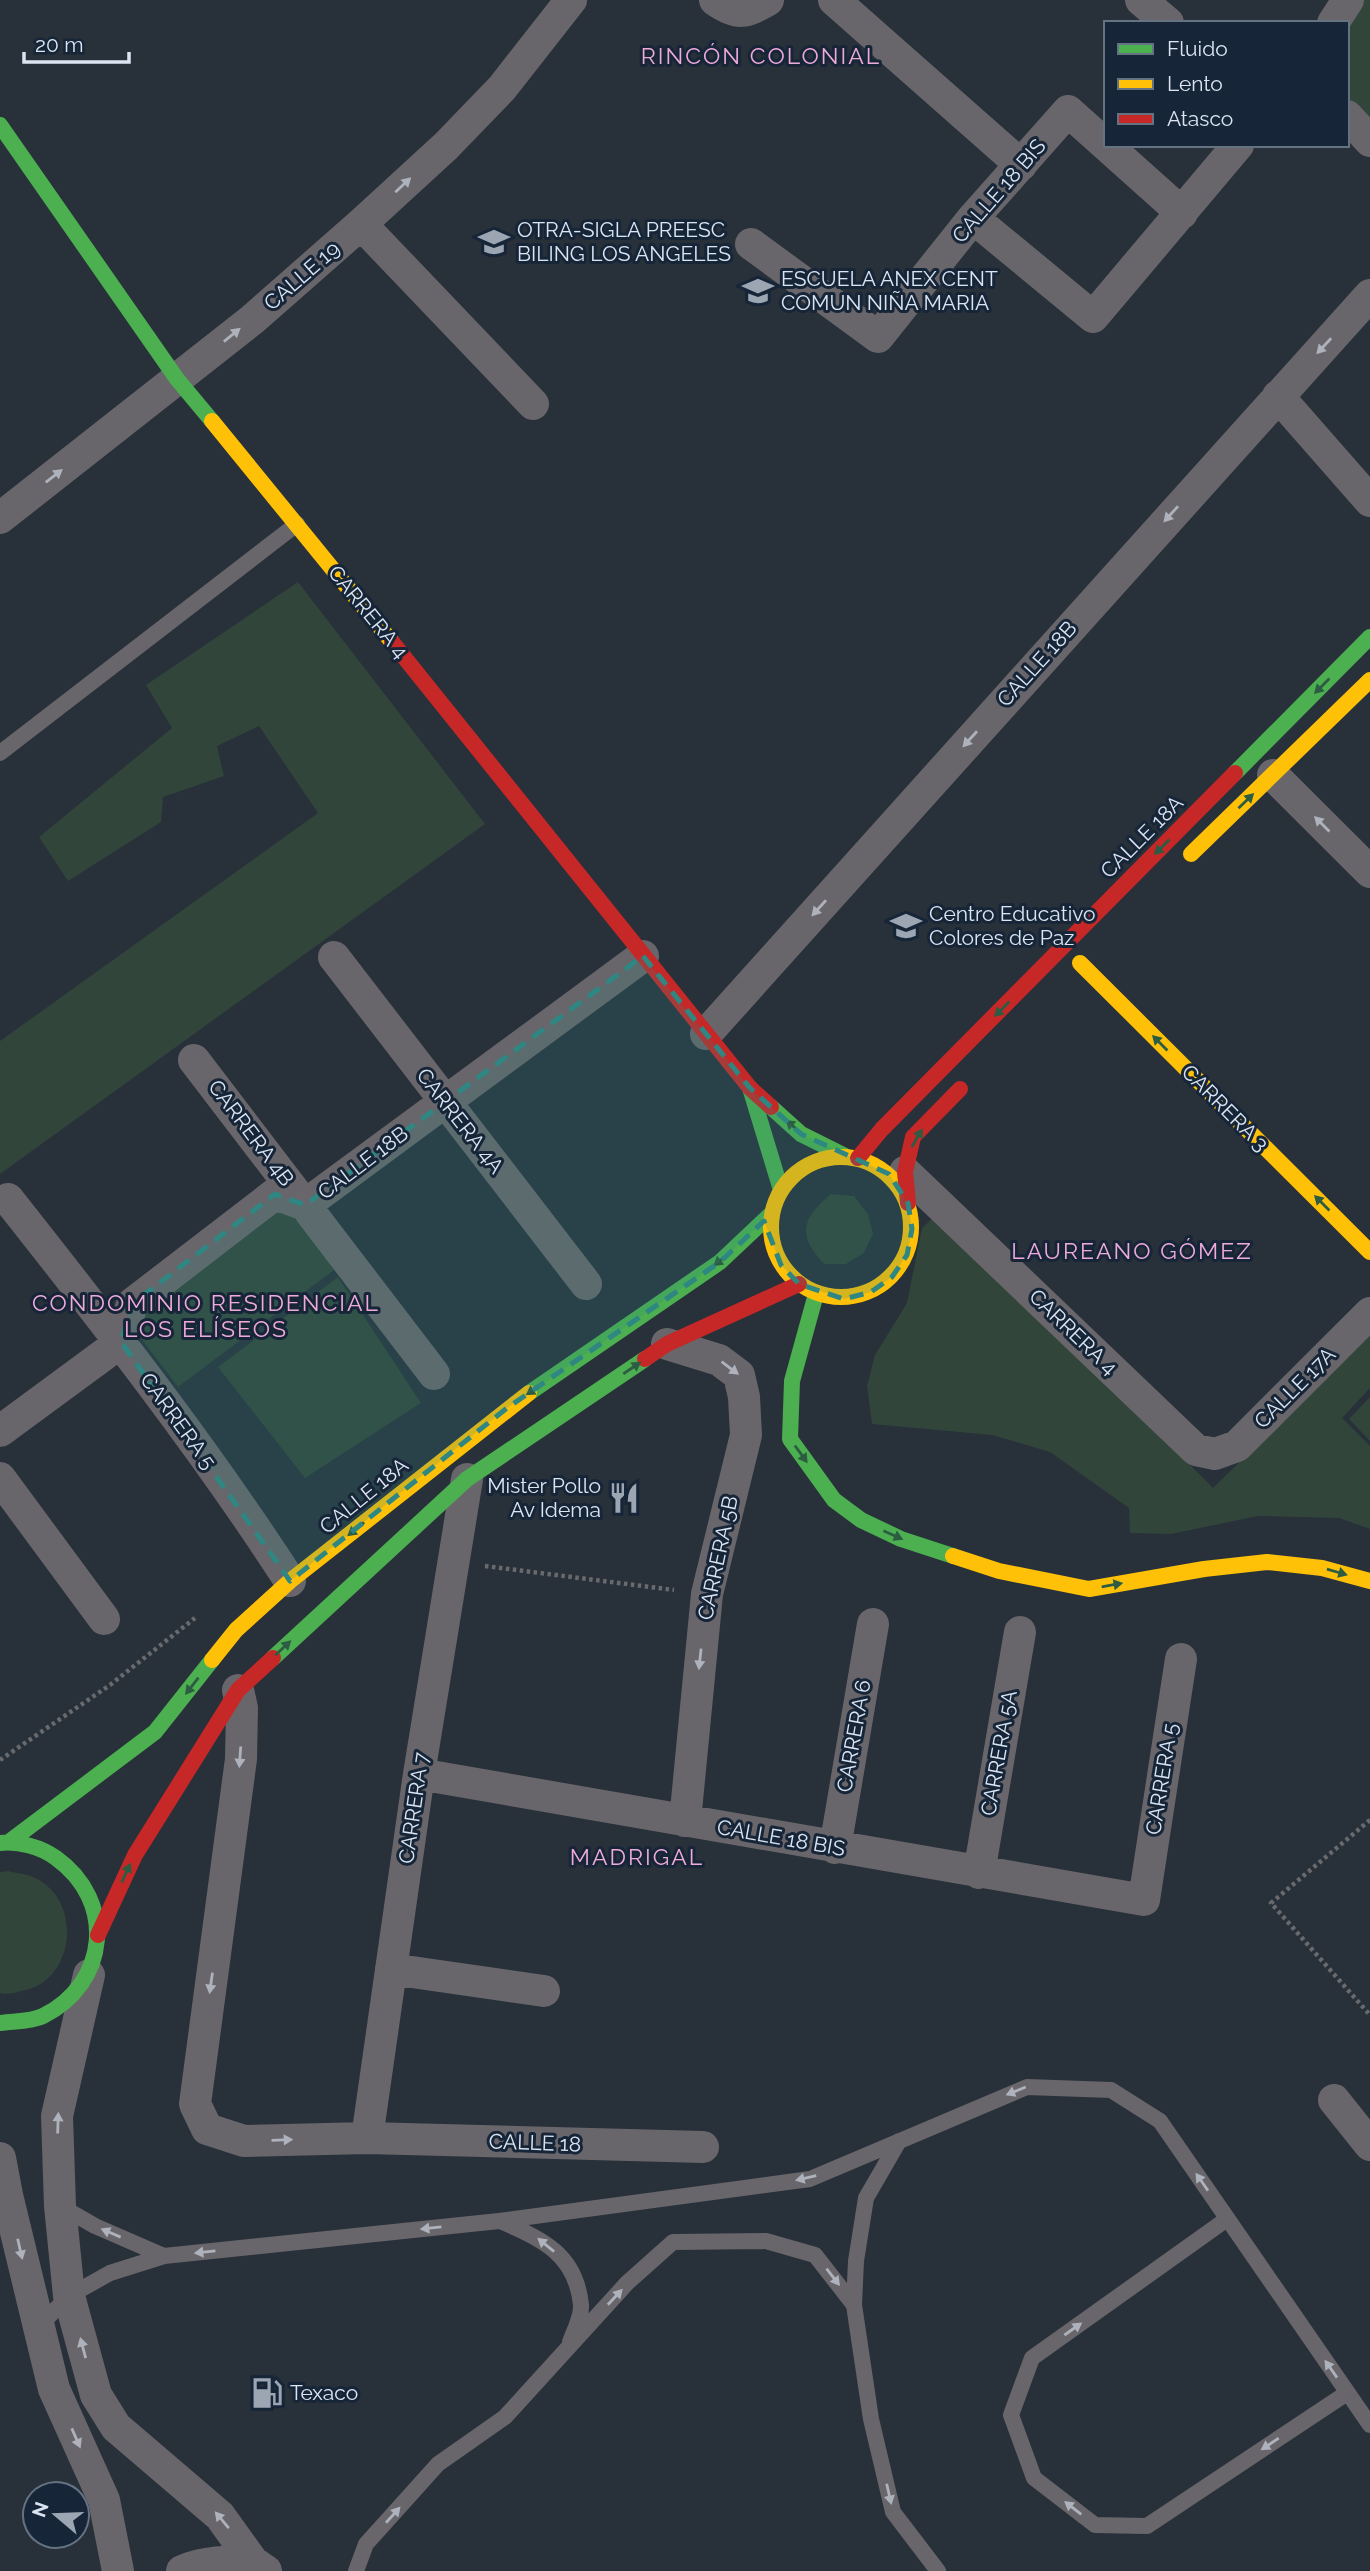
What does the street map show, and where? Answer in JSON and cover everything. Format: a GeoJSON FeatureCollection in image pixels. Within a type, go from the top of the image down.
{"type":"FeatureCollection","features":[{"type":"Feature","properties":{"kind":"main road","name":"CARRERA 4"},"geometry":{"type":"LineString","coordinates":[[0,125],[177,379],[297,524],[750,1088],[802,1134],[851,1157]]}},
{"type":"Feature","properties":{"kind":"main road","name":"CALLE 18A"},"geometry":{"type":"LineString","coordinates":[[851,1157],[882,1129],[1370,637]]}},
{"type":"Feature","properties":{"kind":"main road"},"geometry":{"type":"LineString","coordinates":[[1176,869],[1370,680]]}},
{"type":"Feature","properties":{"kind":"main road","name":"CARRERA 3"},"geometry":{"type":"LineString","coordinates":[[1080,964],[1370,1252]]}},
{"type":"Feature","properties":{"kind":"main road"},"geometry":{"type":"LineString","coordinates":[[908,1203],[889,1174],[851,1157],[820,1160],[798,1171],[781,1190],[772,1213],[771,1240],[781,1265],[799,1284],[816,1294],[844,1299],[871,1292],[892,1277],[907,1255],[912,1230],[905,1172],[913,1137],[969,1079]]}},
{"type":"Feature","properties":{"kind":"main road","name":"CARRERA 4"},"geometry":{"type":"LineString","coordinates":[[750,1088],[781,1190]]}},
{"type":"Feature","properties":{"kind":"main road","name":"CALLE 18A"},"geometry":{"type":"LineString","coordinates":[[5,1842],[155,1732],[236,1630],[290,1581],[507,1408],[720,1262],[772,1213]]}},
{"type":"Feature","properties":{"kind":"main road"},"geometry":{"type":"LineString","coordinates":[[0,2023],[40,2018],[70,1999],[90,1970],[98,1935],[135,1854],[237,1689],[467,1479],[667,1344],[799,1284]]}},
{"type":"Feature","properties":{"kind":"main road"},"geometry":{"type":"LineString","coordinates":[[816,1294],[792,1381],[790,1438],[834,1500],[861,1520],[901,1539],[999,1571],[1089,1589],[1204,1569],[1267,1562],[1322,1568],[1370,1581]]}},
{"type":"Feature","properties":{"kind":"main road"},"geometry":{"type":"LineString","coordinates":[[5,1842],[44,1849],[73,1870],[92,1900],[98,1935]]}},
{"type":"Feature","properties":{"kind":"street","name":"CALLE 19"},"geometry":{"type":"LineString","coordinates":[[0,519],[253,319],[361,224],[446,146],[502,88],[571,0]]}},
{"type":"Feature","properties":{"kind":"street"},"geometry":{"type":"LineString","coordinates":[[715,0],[734,11],[746,12],[768,0]]}},
{"type":"Feature","properties":{"kind":"street"},"geometry":{"type":"LineString","coordinates":[[834,0],[1021,165]]}},
{"type":"Feature","properties":{"kind":"street"},"geometry":{"type":"LineString","coordinates":[[1141,0],[1166,21]]}},
{"type":"Feature","properties":{"kind":"street"},"geometry":{"type":"LineString","coordinates":[[1335,21],[1348,0]]}},
{"type":"Feature","properties":{"kind":"street","name":"CALLE 18 BIS"},"geometry":{"type":"LineString","coordinates":[[751,244],[878,337],[973,218],[1068,111],[1104,143]]}},
{"type":"Feature","properties":{"kind":"street"},"geometry":{"type":"LineString","coordinates":[[1349,118],[1370,141]]}},
{"type":"Feature","properties":{"kind":"street"},"geometry":{"type":"LineString","coordinates":[[1108,147],[1182,213]]}},
{"type":"Feature","properties":{"kind":"street"},"geometry":{"type":"LineString","coordinates":[[973,218],[1093,317],[1236,147]]}},
{"type":"Feature","properties":{"kind":"street"},"geometry":{"type":"LineString","coordinates":[[361,224],[533,404]]}},
{"type":"Feature","properties":{"kind":"street","name":"CALLE 18B"},"geometry":{"type":"LineString","coordinates":[[706,1034],[1370,295]]}},
{"type":"Feature","properties":{"kind":"street"},"geometry":{"type":"LineString","coordinates":[[1278,396],[1370,501]]}},
{"type":"Feature","properties":{"kind":"street"},"geometry":{"type":"LineString","coordinates":[[1273,775],[1370,872]]}},
{"type":"Feature","properties":{"kind":"street","name":"CALLE 18B"},"geometry":{"type":"LineString","coordinates":[[121,1342],[132,1304],[275,1194],[305,1205],[643,956]]}},
{"type":"Feature","properties":{"kind":"street","name":"CARRERA 4A"},"geometry":{"type":"LineString","coordinates":[[334,957],[586,1284]]}},
{"type":"Feature","properties":{"kind":"street","name":"CARRERA 4B"},"geometry":{"type":"LineString","coordinates":[[194,1060],[434,1374]]}},
{"type":"Feature","properties":{"kind":"street","name":"CARRERA 4"},"geometry":{"type":"LineString","coordinates":[[905,1172],[1196,1450],[1215,1454]]}},
{"type":"Feature","properties":{"kind":"street","name":"CARRERA 5"},"geometry":{"type":"LineString","coordinates":[[8,1199],[121,1342],[261,1536],[290,1581]]}},
{"type":"Feature","properties":{"kind":"street","name":"CALLE 17A"},"geometry":{"type":"LineString","coordinates":[[1215,1454],[1237,1446],[1370,1313]]}},
{"type":"Feature","properties":{"kind":"street"},"geometry":{"type":"LineString","coordinates":[[0,1431],[121,1342]]}},
{"type":"Feature","properties":{"kind":"street","name":"CARRERA 5B"},"geometry":{"type":"LineString","coordinates":[[667,1344],[719,1360],[739,1375],[744,1397],[746,1435],[707,1594],[685,1821]]}},
{"type":"Feature","properties":{"kind":"street"},"geometry":{"type":"LineString","coordinates":[[0,1478],[104,1619]]}},
{"type":"Feature","properties":{"kind":"street","name":"CARRERA 7"},"geometry":{"type":"LineString","coordinates":[[366,2138],[419,1774],[467,1479]]}},
{"type":"Feature","properties":{"kind":"street","name":"CARRERA 6"},"geometry":{"type":"LineString","coordinates":[[835,1848],[873,1624]]}},
{"type":"Feature","properties":{"kind":"street","name":"CARRERA 5A"},"geometry":{"type":"LineString","coordinates":[[979,1873],[1020,1632]]}},
{"type":"Feature","properties":{"kind":"street","name":"CARRERA 5"},"geometry":{"type":"LineString","coordinates":[[1144,1900],[1181,1659]]}},
{"type":"Feature","properties":{"kind":"street","name":"CALLE 18"},"geometry":{"type":"LineString","coordinates":[[237,1689],[242,1708],[241,1759],[195,2104],[207,2129],[244,2141],[366,2138],[703,2147]]}},
{"type":"Feature","properties":{"kind":"street","name":"CALLE 18 BIS"},"geometry":{"type":"LineString","coordinates":[[419,1774],[1144,1900]]}},
{"type":"Feature","properties":{"kind":"street"},"geometry":{"type":"LineString","coordinates":[[391,1969],[544,1991]]}},
{"type":"Feature","properties":{"kind":"street"},"geometry":{"type":"LineString","coordinates":[[90,1970],[57,2116],[60,2206],[69,2295],[96,2395],[117,2427],[220,2516],[259,2567]]}},
{"type":"Feature","properties":{"kind":"street"},"geometry":{"type":"LineString","coordinates":[[1334,2100],[1370,2145]]}},
{"type":"Feature","properties":{"kind":"street"},"geometry":{"type":"LineString","coordinates":[[0,2158],[54,2389],[104,2500],[118,2571]]}},
{"type":"Feature","properties":{"kind":"street"},"geometry":{"type":"LineString","coordinates":[[182,2571],[194,2566],[218,2563],[259,2567]]}},
{"type":"Feature","properties":{"kind":"lane"},"geometry":{"type":"LineString","coordinates":[[0,753],[297,524]]}},
{"type":"Feature","properties":{"kind":"lane"},"geometry":{"type":"LineString","coordinates":[[38,2328],[69,2295],[110,2273],[164,2256],[499,2221],[810,2179],[1027,2087],[1111,2090],[1160,2122],[1370,2425]]}},
{"type":"Feature","properties":{"kind":"lane"},"geometry":{"type":"LineString","coordinates":[[899,2141],[866,2198],[856,2261],[854,2305],[871,2419],[893,2512],[938,2571]]}},
{"type":"Feature","properties":{"kind":"lane"},"geometry":{"type":"LineString","coordinates":[[60,2206],[95,2226],[164,2256]]}},
{"type":"Feature","properties":{"kind":"lane"},"geometry":{"type":"LineString","coordinates":[[1227,2219],[1032,2358],[1010,2415],[1034,2478],[1095,2525],[1147,2526],[1347,2393]]}},
{"type":"Feature","properties":{"kind":"lane"},"geometry":{"type":"LineString","coordinates":[[499,2221],[539,2238],[569,2265],[581,2307],[569,2347]]}},
{"type":"Feature","properties":{"kind":"lane"},"geometry":{"type":"LineString","coordinates":[[356,2571],[366,2544],[438,2464],[505,2417],[628,2283],[673,2242],[766,2241],[815,2255],[854,2305]]}},
{"type":"Feature","properties":{"kind":"path"},"geometry":{"type":"LineString","coordinates":[[453,1561],[707,1594]]}},
{"type":"Feature","properties":{"kind":"path"},"geometry":{"type":"LineString","coordinates":[[1370,1820],[1270,1903],[1370,2015]]}},
{"type":"Feature","properties":{"kind":"highlighted area"},"geometry":{"type":"Polygon","coordinates":[[[643,956],[750,1088],[801,1134],[889,1174],[908,1203],[912,1229],[907,1255],[892,1277],[871,1292],[844,1299],[799,1284],[781,1265],[764,1221],[720,1262],[507,1408],[290,1581],[121,1342],[132,1304],[275,1194],[305,1205],[643,956]]]}},
{"type":"Feature","properties":{"kind":"green space"},"geometry":{"type":"Polygon","coordinates":[[[1353,0],[1370,0],[1370,125],[1349,102],[1348,21],[1353,0]]]}},
{"type":"Feature","properties":{"kind":"green space"},"geometry":{"type":"Polygon","coordinates":[[[298,582],[485,824],[0,1174],[0,1041],[318,813],[259,726],[217,746],[224,776],[163,797],[161,822],[68,881],[39,837],[172,728],[146,685],[298,582]]]}},
{"type":"Feature","properties":{"kind":"green space"},"geometry":{"type":"Polygon","coordinates":[[[831,1194],[854,1196],[868,1214],[873,1234],[864,1253],[846,1264],[824,1264],[815,1254],[806,1236],[808,1219],[831,1194]]]}},
{"type":"Feature","properties":{"kind":"green space"},"geometry":{"type":"Polygon","coordinates":[[[291,1200],[334,1270],[178,1387],[127,1320],[291,1200]]]}},
{"type":"Feature","properties":{"kind":"green space"},"geometry":{"type":"Polygon","coordinates":[[[939,1212],[1213,1488],[1370,1333],[1370,1388],[1342,1418],[1370,1446],[1370,1529],[1339,1518],[1258,1516],[1171,1534],[1130,1533],[1129,1508],[1050,1452],[992,1435],[872,1424],[867,1386],[875,1355],[907,1303],[922,1228],[939,1212]]]}},
{"type":"Feature","properties":{"kind":"green space"},"geometry":{"type":"Polygon","coordinates":[[[338,1277],[421,1403],[305,1478],[218,1367],[338,1277]]]}},
{"type":"Feature","properties":{"kind":"green space"},"geometry":{"type":"Polygon","coordinates":[[[1370,1397],[1370,1441],[1349,1419],[1370,1397]]]}},
{"type":"Feature","properties":{"kind":"green space"},"geometry":{"type":"Polygon","coordinates":[[[0,1872],[30,1876],[47,1886],[59,1900],[66,1918],[67,1937],[63,1955],[54,1971],[41,1984],[5,1994],[0,1993],[0,1872]]]}},
{"type":"Feature","properties":{"kind":"traffic: fast"},"geometry":{"type":"LineString","coordinates":[[0,125],[177,379],[212,421]]}},
{"type":"Feature","properties":{"kind":"traffic: fast"},"geometry":{"type":"LineString","coordinates":[[1235,773],[1370,637]]}},
{"type":"Feature","properties":{"kind":"traffic: fast"},"geometry":{"type":"LineString","coordinates":[[750,1088],[781,1190]]}},
{"type":"Feature","properties":{"kind":"traffic: fast"},"geometry":{"type":"LineString","coordinates":[[771,1107],[801,1134],[845,1156]]}},
{"type":"Feature","properties":{"kind":"traffic: fast"},"geometry":{"type":"LineString","coordinates":[[529,1393],[720,1262],[772,1213]]}},
{"type":"Feature","properties":{"kind":"traffic: fast"},"geometry":{"type":"LineString","coordinates":[[816,1294],[792,1381],[790,1439],[834,1500],[861,1520],[901,1539],[953,1556]]}},
{"type":"Feature","properties":{"kind":"traffic: fast"},"geometry":{"type":"LineString","coordinates":[[273,1658],[467,1479],[645,1359]]}},
{"type":"Feature","properties":{"kind":"traffic: fast"},"geometry":{"type":"LineString","coordinates":[[9,1842],[155,1732],[212,1660]]}},
{"type":"Feature","properties":{"kind":"traffic: fast"},"geometry":{"type":"LineString","coordinates":[[0,1843],[22,1844],[44,1851],[75,1876],[89,1896],[96,1918],[97,1941],[92,1963],[81,1983],[65,2002],[38,2018],[0,2023]]}},
{"type":"Feature","properties":{"kind":"traffic: slow"},"geometry":{"type":"LineString","coordinates":[[212,421],[392,642]]}},
{"type":"Feature","properties":{"kind":"traffic: slow"},"geometry":{"type":"LineString","coordinates":[[1191,854],[1370,680]]}},
{"type":"Feature","properties":{"kind":"traffic: slow"},"geometry":{"type":"LineString","coordinates":[[1080,963],[1370,1252]]}},
{"type":"Feature","properties":{"kind":"traffic: slow"},"geometry":{"type":"LineString","coordinates":[[841,1157],[868,1162],[891,1177],[906,1200],[911,1227],[906,1254],[891,1277],[868,1292],[841,1297],[814,1292],[791,1277],[776,1254],[771,1227],[776,1200],[791,1177],[814,1162],[841,1157]]}},
{"type":"Feature","properties":{"kind":"traffic: slow"},"geometry":{"type":"LineString","coordinates":[[212,1660],[236,1630],[290,1581],[529,1393]]}},
{"type":"Feature","properties":{"kind":"traffic: slow"},"geometry":{"type":"LineString","coordinates":[[953,1556],[999,1571],[1089,1589],[1204,1569],[1267,1562],[1322,1568],[1370,1581]]}},
{"type":"Feature","properties":{"kind":"traffic: jam"},"geometry":{"type":"LineString","coordinates":[[392,642],[750,1088],[771,1107]]}},
{"type":"Feature","properties":{"kind":"traffic: jam"},"geometry":{"type":"LineString","coordinates":[[858,1158],[882,1129],[1235,773]]}},
{"type":"Feature","properties":{"kind":"traffic: jam"},"geometry":{"type":"LineString","coordinates":[[908,1203],[905,1172],[913,1137],[960,1089]]}},
{"type":"Feature","properties":{"kind":"traffic: jam"},"geometry":{"type":"LineString","coordinates":[[645,1359],[667,1344],[799,1284]]}},
{"type":"Feature","properties":{"kind":"traffic: jam"},"geometry":{"type":"LineString","coordinates":[[98,1935],[135,1855],[238,1690],[273,1658]]}},
{"type":"Feature","properties":{"kind":"place","name":"OTRA-SIGLA PREESC BILING LOS ANGELES"},"geometry":{"type":"Point","coordinates":[494,242]}},
{"type":"Feature","properties":{"kind":"place","name":"ESCUELA ANEX CENT COMUN NIÑA MARIA"},"geometry":{"type":"Point","coordinates":[758,291]}},
{"type":"Feature","properties":{"kind":"place","name":"Centro Educativo Colores de Paz"},"geometry":{"type":"Point","coordinates":[906,926]}},
{"type":"Feature","properties":{"kind":"place","name":"Mister Pollo Av Idema"},"geometry":{"type":"Point","coordinates":[624,1498]}},
{"type":"Feature","properties":{"kind":"place","name":"Texaco"},"geometry":{"type":"Point","coordinates":[267,2393]}},
{"type":"Feature","properties":{"kind":"district","name":"RINCÓN COLONIAL"},"geometry":{"type":"Point","coordinates":[761,56]}},
{"type":"Feature","properties":{"kind":"district","name":"LAUREANO GÓMEZ"},"geometry":{"type":"Point","coordinates":[1132,1251]}},
{"type":"Feature","properties":{"kind":"district","name":"CONDOMINIO RESIDENCIAL LOS ELÍSEOS"},"geometry":{"type":"Point","coordinates":[206,1316]}},
{"type":"Feature","properties":{"kind":"district","name":"MADRIGAL"},"geometry":{"type":"Point","coordinates":[637,1857]}}]}
